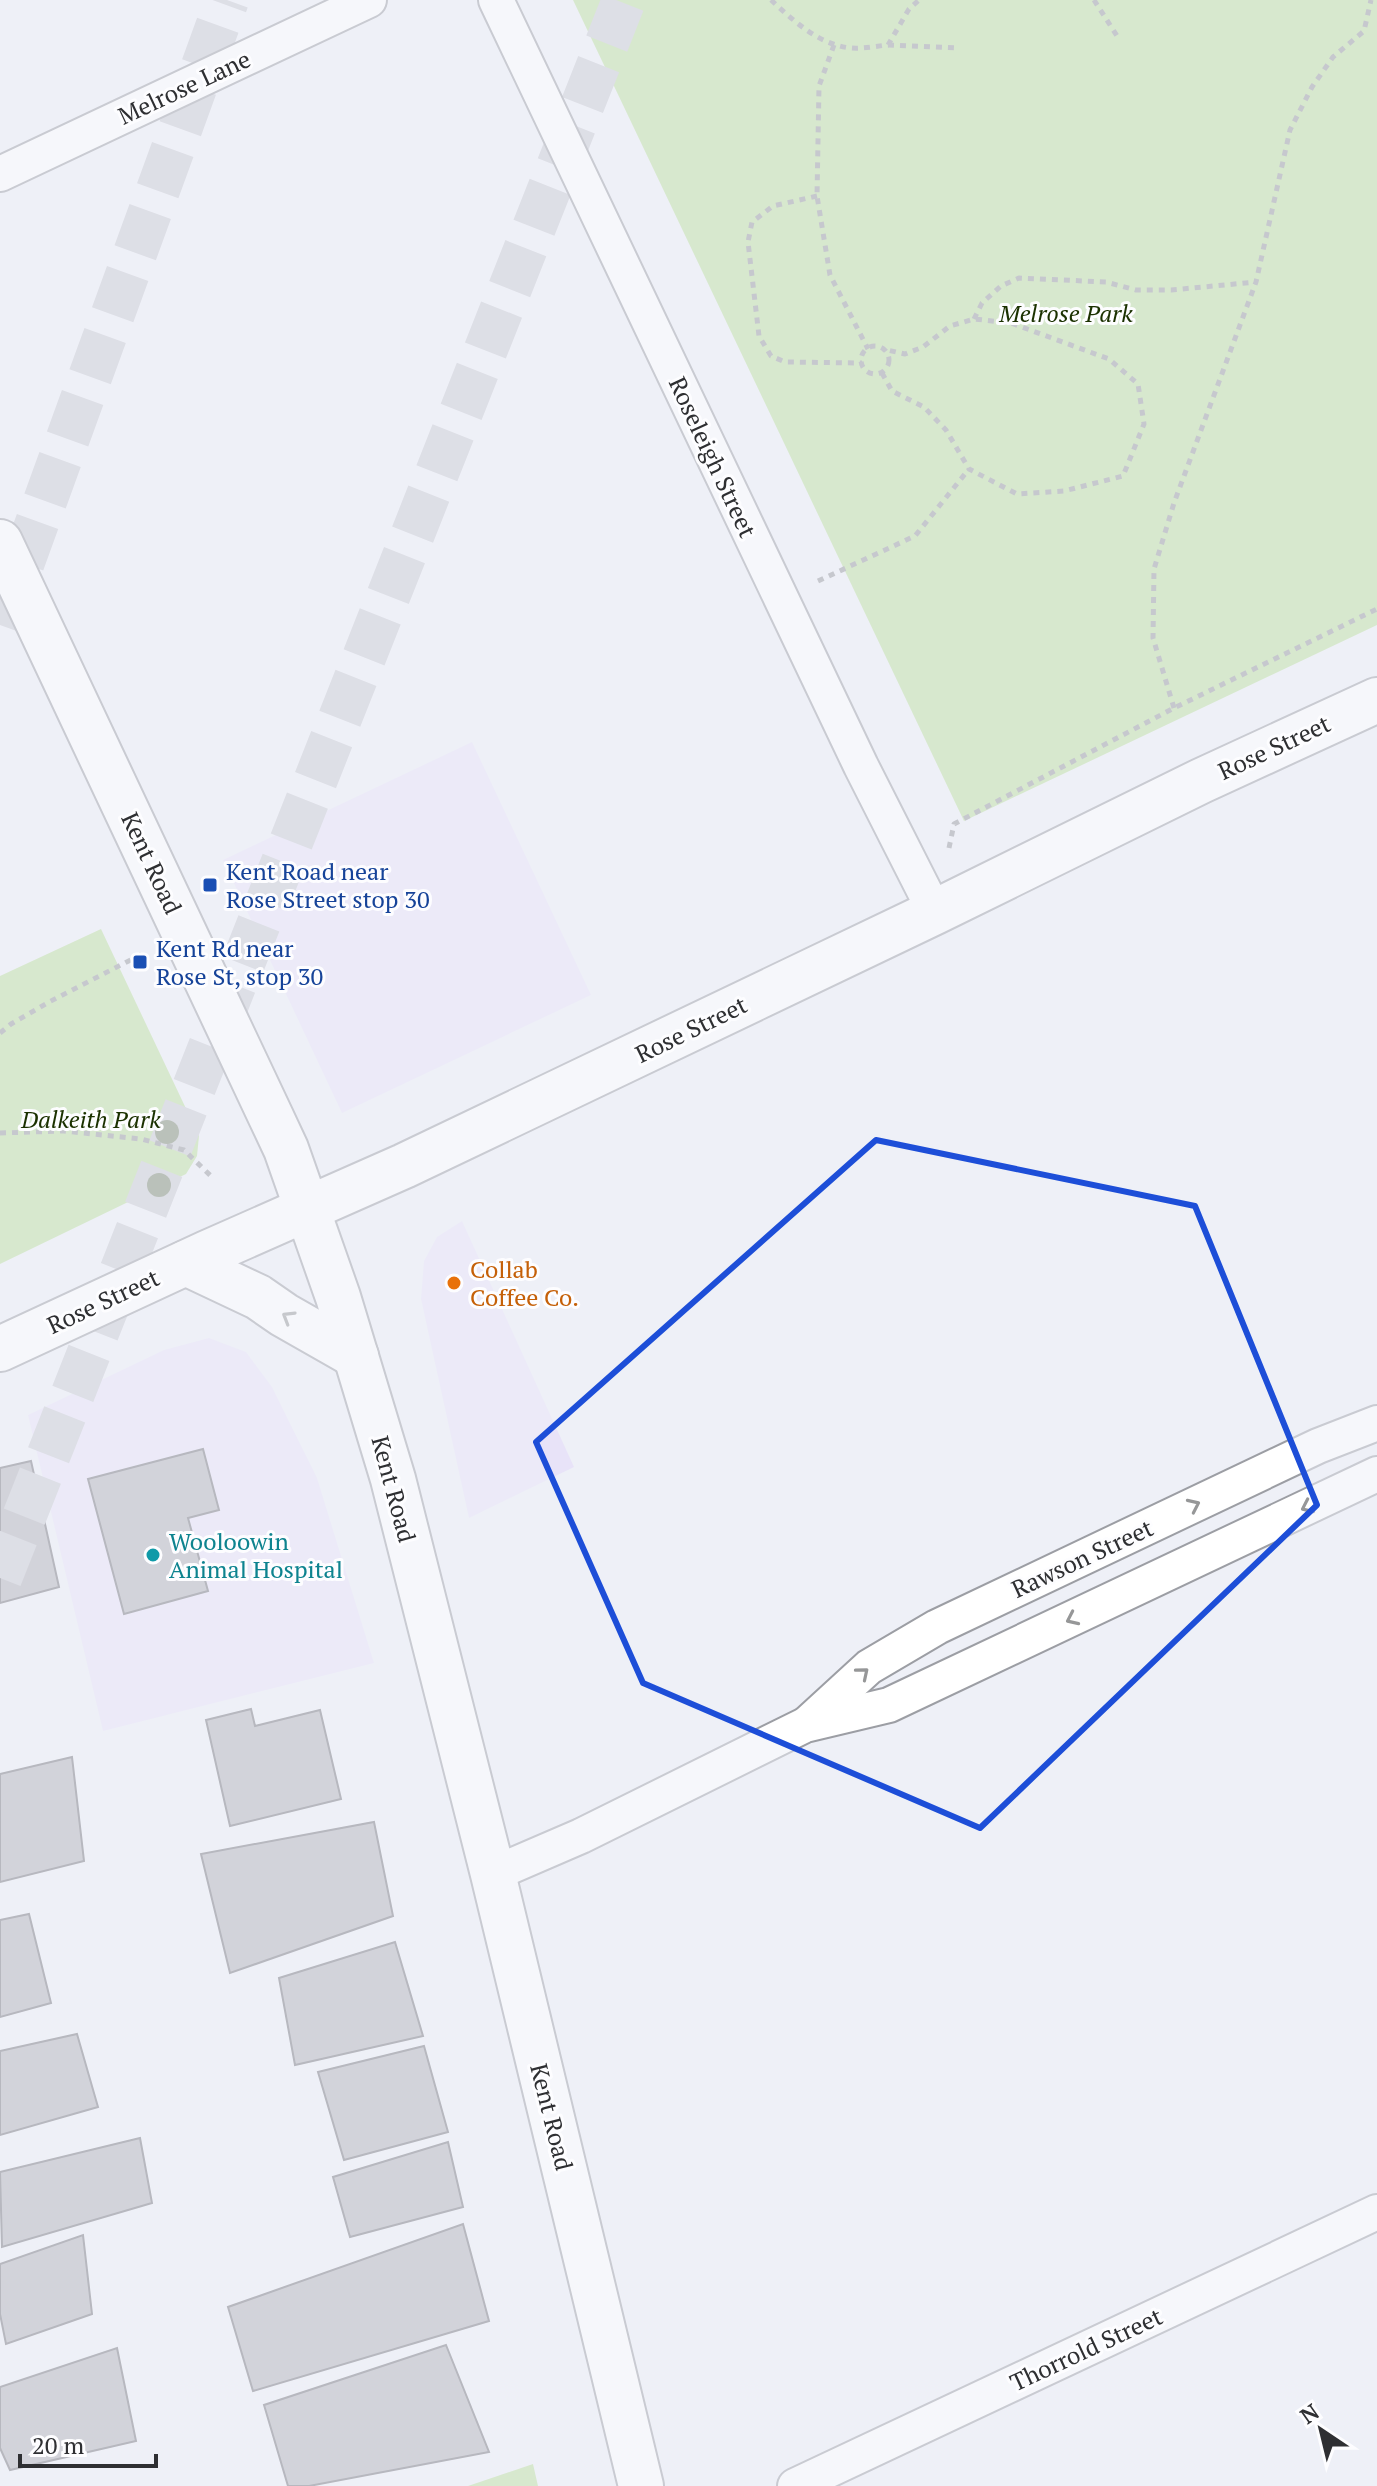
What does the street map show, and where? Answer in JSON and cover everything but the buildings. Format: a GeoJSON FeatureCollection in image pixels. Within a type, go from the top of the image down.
{"type":"FeatureCollection","features":[{"type":"Feature","properties":{"kind":"street","name":"Melrose Lane"},"geometry":{"type":"LineString","coordinates":[[0,174],[369,0]]}},
{"type":"Feature","properties":{"kind":"street","name":"Roseleigh Street"},"geometry":{"type":"LineString","coordinates":[[496,0],[854,752],[935,912]]}},
{"type":"Feature","properties":{"kind":"street","name":"Kent Road"},"geometry":{"type":"LineString","coordinates":[[0,542],[286,1149],[356,1356],[393,1479],[493,1874],[641,2486]]}},
{"type":"Feature","properties":{"kind":"street","name":"Rose Street"},"geometry":{"type":"LineString","coordinates":[[0,1349],[404,1166],[1201,781],[1377,700]]}},
{"type":"Feature","properties":{"kind":"street"},"geometry":{"type":"LineString","coordinates":[[186,1263],[258,1297],[356,1356]]}},
{"type":"Feature","properties":{"kind":"street","name":"Rawson Street"},"geometry":{"type":"LineString","coordinates":[[805,1725],[869,1667],[937,1627],[1318,1446],[1377,1423]]}},
{"type":"Feature","properties":{"kind":"street","name":"Rawson Street"},"geometry":{"type":"LineString","coordinates":[[493,1874],[581,1836],[805,1725],[889,1705],[1377,1474]]}},
{"type":"Feature","properties":{"kind":"street","name":"Thorrold Street"},"geometry":{"type":"LineString","coordinates":[[795,2486],[1377,2212]]}},
{"type":"Feature","properties":{"kind":"path"},"geometry":{"type":"LineString","coordinates":[[771,0],[799,25],[834,45],[854,48],[888,45],[959,48]]}},
{"type":"Feature","properties":{"kind":"path"},"geometry":{"type":"LineString","coordinates":[[888,45],[909,9],[919,0]]}},
{"type":"Feature","properties":{"kind":"path"},"geometry":{"type":"LineString","coordinates":[[1094,0],[1119,39]]}},
{"type":"Feature","properties":{"kind":"path"},"geometry":{"type":"LineString","coordinates":[[1174,708],[1153,638],[1154,569],[1174,503],[1256,282],[1290,130],[1312,87],[1333,57],[1364,31],[1371,0]]}},
{"type":"Feature","properties":{"kind":"path"},"geometry":{"type":"LineString","coordinates":[[834,45],[819,86],[817,196],[830,275],[868,349]]}},
{"type":"Feature","properties":{"kind":"path"},"geometry":{"type":"LineString","coordinates":[[817,196],[773,206],[752,222],[748,242],[759,336],[771,356],[785,362],[862,363]]}},
{"type":"Feature","properties":{"kind":"path"},"geometry":{"type":"LineString","coordinates":[[974,319],[982,303],[1001,286],[1019,278],[1106,282],[1136,290],[1256,282]]}},
{"type":"Feature","properties":{"kind":"path"},"geometry":{"type":"LineString","coordinates":[[974,319],[1011,323],[1109,359],[1138,384],[1144,424],[1123,476],[1064,491],[1017,494],[969,469],[946,430],[924,407],[892,391],[882,373],[869,373],[862,363],[868,349],[876,346],[905,354],[923,347],[950,326],[974,319]]}},
{"type":"Feature","properties":{"kind":"path"},"geometry":{"type":"LineString","coordinates":[[882,373],[889,364],[889,355],[883,349]]}},
{"type":"Feature","properties":{"kind":"path"},"geometry":{"type":"LineString","coordinates":[[781,599],[915,536],[969,469]]}},
{"type":"Feature","properties":{"kind":"path"},"geometry":{"type":"LineString","coordinates":[[935,912],[954,824],[1174,708],[1377,609]]}},
{"type":"Feature","properties":{"kind":"path"},"geometry":{"type":"LineString","coordinates":[[0,1033],[49,1002],[185,932]]}},
{"type":"Feature","properties":{"kind":"path"},"geometry":{"type":"LineString","coordinates":[[0,1133],[64,1131],[141,1139],[184,1150],[214,1179]]}},
{"type":"Feature","properties":{"kind":"highlighted area"},"geometry":{"type":"Polygon","coordinates":[[[876,1140],[1195,1206],[1317,1505],[980,1828],[643,1683],[536,1442],[876,1140]]]}},
{"type":"Feature","properties":{"kind":"shaded area"},"geometry":{"type":"Polygon","coordinates":[[[472,742],[591,995],[342,1113],[223,860],[472,742]]]}},
{"type":"Feature","properties":{"kind":"shaded area"},"geometry":{"type":"Polygon","coordinates":[[[462,1221],[574,1467],[469,1518],[421,1299],[424,1261],[437,1237],[462,1221]]]}},
{"type":"Feature","properties":{"kind":"shaded area"},"geometry":{"type":"Polygon","coordinates":[[[209,1338],[246,1352],[272,1387],[317,1478],[374,1663],[103,1731],[28,1415],[164,1350],[209,1338]]]}},
{"type":"Feature","properties":{"kind":"green space","name":"Melrose Park"},"geometry":{"type":"Polygon","coordinates":[[[573,0],[1377,0],[1377,625],[964,821],[573,0]]]}},
{"type":"Feature","properties":{"kind":"green space","name":"Dalkeith Park"},"geometry":{"type":"Polygon","coordinates":[[[101,929],[199,1136],[197,1156],[186,1174],[0,1264],[0,976],[101,929]]]}},
{"type":"Feature","properties":{"kind":"green space"},"geometry":{"type":"Polygon","coordinates":[[[533,2464],[538,2486],[468,2486],[533,2464]]]}},
{"type":"Feature","properties":{"kind":"tunnel"},"geometry":{"type":"LineString","coordinates":[[0,625],[227,0]]}},
{"type":"Feature","properties":{"kind":"tunnel"},"geometry":{"type":"LineString","coordinates":[[0,1578],[624,0]]}},
{"type":"Feature","properties":{"kind":"place","name":"Kent Road near Rose Street stop 30"},"geometry":{"type":"Point","coordinates":[210,885]}},
{"type":"Feature","properties":{"kind":"place","name":"Kent Rd near Rose St, stop 30"},"geometry":{"type":"Point","coordinates":[140,962]}},
{"type":"Feature","properties":{"kind":"place","name":"Collab Coffee Co."},"geometry":{"type":"Point","coordinates":[454,1283]}},
{"type":"Feature","properties":{"kind":"place","name":"Wooloowin Animal Hospital"},"geometry":{"type":"Point","coordinates":[153,1555]}}]}
